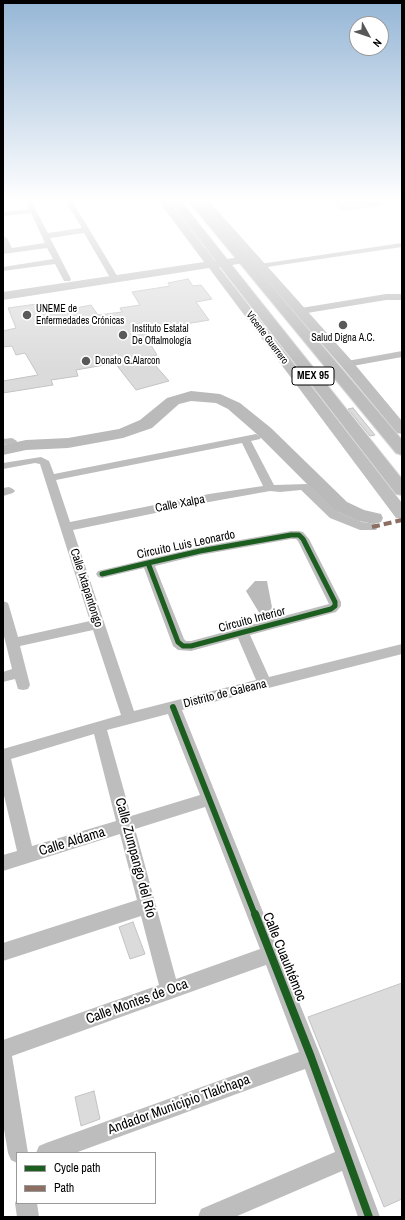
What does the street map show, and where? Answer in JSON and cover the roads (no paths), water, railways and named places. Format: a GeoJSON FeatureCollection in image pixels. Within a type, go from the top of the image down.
{"type":"FeatureCollection","features":[{"type":"Feature","properties":{"kind":"main road","name":"Vicente Guerrero"},"geometry":{"type":"LineString","coordinates":[[211,256],[402,514]]}},
{"type":"Feature","properties":{"kind":"main road","name":"MEX 95"},"geometry":{"type":"LineString","coordinates":[[212,256],[402,490]]}},
{"type":"Feature","properties":{"kind":"main road","name":"MEX 95"},"geometry":{"type":"LineString","coordinates":[[248,258],[355,384],[402,450]]}},
{"type":"Feature","properties":{"kind":"main road"},"geometry":{"type":"LineString","coordinates":[[3,296],[113,276],[215,261],[248,258],[301,311],[347,364],[355,384],[402,430]]}},
{"type":"Feature","properties":{"kind":"main road"},"geometry":{"type":"LineString","coordinates":[[3,289],[67,280],[113,276]]}},
{"type":"Feature","properties":{"kind":"street"},"geometry":{"type":"LineString","coordinates":[[55,256],[67,280]]}},
{"type":"Feature","properties":{"kind":"street"},"geometry":{"type":"LineString","coordinates":[[101,256],[113,276]]}},
{"type":"Feature","properties":{"kind":"street"},"geometry":{"type":"LineString","coordinates":[[248,258],[272,256]]}},
{"type":"Feature","properties":{"kind":"street"},"geometry":{"type":"LineString","coordinates":[[3,269],[58,262]]}},
{"type":"Feature","properties":{"kind":"street"},"geometry":{"type":"LineString","coordinates":[[386,297],[402,292]]}},
{"type":"Feature","properties":{"kind":"street"},"geometry":{"type":"LineString","coordinates":[[301,311],[386,297],[402,297]]}},
{"type":"Feature","properties":{"kind":"street"},"geometry":{"type":"LineString","coordinates":[[347,364],[402,354]]}},
{"type":"Feature","properties":{"kind":"street"},"geometry":{"type":"LineString","coordinates":[[50,478],[256,437]]}},
{"type":"Feature","properties":{"kind":"street"},"geometry":{"type":"LineString","coordinates":[[245,439],[270,488]]}},
{"type":"Feature","properties":{"kind":"street","name":"Calle Ixtapantongo"},"geometry":{"type":"LineString","coordinates":[[3,466],[41,460],[45,463],[129,718]]}},
{"type":"Feature","properties":{"kind":"street","name":"Calle Xalpa"},"geometry":{"type":"LineString","coordinates":[[67,527],[209,498],[270,488],[280,489],[303,486],[308,489],[334,515],[360,526],[372,527]]}},
{"type":"Feature","properties":{"kind":"street","name":"Circuito Luis Leonardo"},"geometry":{"type":"LineString","coordinates":[[102,574],[200,551],[291,535],[299,535]]}},
{"type":"Feature","properties":{"kind":"street","name":"Circuito Interior"},"geometry":{"type":"LineString","coordinates":[[148,564],[178,642],[183,646],[191,646],[331,610],[336,606],[303,539],[299,535]]}},
{"type":"Feature","properties":{"kind":"street"},"geometry":{"type":"LineString","coordinates":[[3,606],[5,621],[13,643],[21,679],[3,677]]}},
{"type":"Feature","properties":{"kind":"street"},"geometry":{"type":"LineString","coordinates":[[13,643],[97,624]]}},
{"type":"Feature","properties":{"kind":"street"},"geometry":{"type":"LineString","coordinates":[[242,632],[265,684]]}},
{"type":"Feature","properties":{"kind":"street","name":"Distrito de Galeana"},"geometry":{"type":"LineString","coordinates":[[3,756],[129,718],[402,649]]}},
{"type":"Feature","properties":{"kind":"street","name":"Calle Cuauhtémoc"},"geometry":{"type":"LineString","coordinates":[[173,707],[311,1057],[369,1217]]}},
{"type":"Feature","properties":{"kind":"street","name":"Calle Zumpango del Río"},"geometry":{"type":"LineString","coordinates":[[99,727],[170,990]]}},
{"type":"Feature","properties":{"kind":"street"},"geometry":{"type":"LineString","coordinates":[[3,756],[26,856]]}},
{"type":"Feature","properties":{"kind":"street","name":"Calle Aldama"},"geometry":{"type":"LineString","coordinates":[[3,863],[209,799]]}},
{"type":"Feature","properties":{"kind":"street"},"geometry":{"type":"LineString","coordinates":[[3,952],[148,905]]}},
{"type":"Feature","properties":{"kind":"street","name":"Calle Montes de Oca"},"geometry":{"type":"LineString","coordinates":[[3,1050],[271,954]]}},
{"type":"Feature","properties":{"kind":"street","name":"Andador Municipio Tlalchapa"},"geometry":{"type":"LineString","coordinates":[[49,1152],[311,1057]]}},
{"type":"Feature","properties":{"kind":"street"},"geometry":{"type":"LineString","coordinates":[[3,1058],[18,1152]]}},
{"type":"Feature","properties":{"kind":"street"},"geometry":{"type":"LineString","coordinates":[[209,1217],[347,1158]]}},
{"type":"Feature","properties":{"kind":"street"},"geometry":{"type":"LineString","coordinates":[[26,1204],[28,1217]]}},
{"type":"Feature","properties":{"kind":"waterway"},"geometry":{"type":"LineString","coordinates":[[3,450],[26,445],[68,443],[123,433],[146,424],[173,401],[191,396],[220,399],[234,406],[265,432],[340,506],[359,515],[374,518]]}},
{"type":"Feature","properties":{"kind":"place","name":"UNEME de Enfermedades Crónicas"},"geometry":{"type":"Point","coordinates":[27,315]}},
{"type":"Feature","properties":{"kind":"place","name":"Salud Digna A.C."},"geometry":{"type":"Point","coordinates":[343,325]}},
{"type":"Feature","properties":{"kind":"place","name":"Instituto Estatal De Oftalmología"},"geometry":{"type":"Point","coordinates":[123,335]}},
{"type":"Feature","properties":{"kind":"place","name":"Donato G.Alarcon"},"geometry":{"type":"Point","coordinates":[86,361]}}]}
